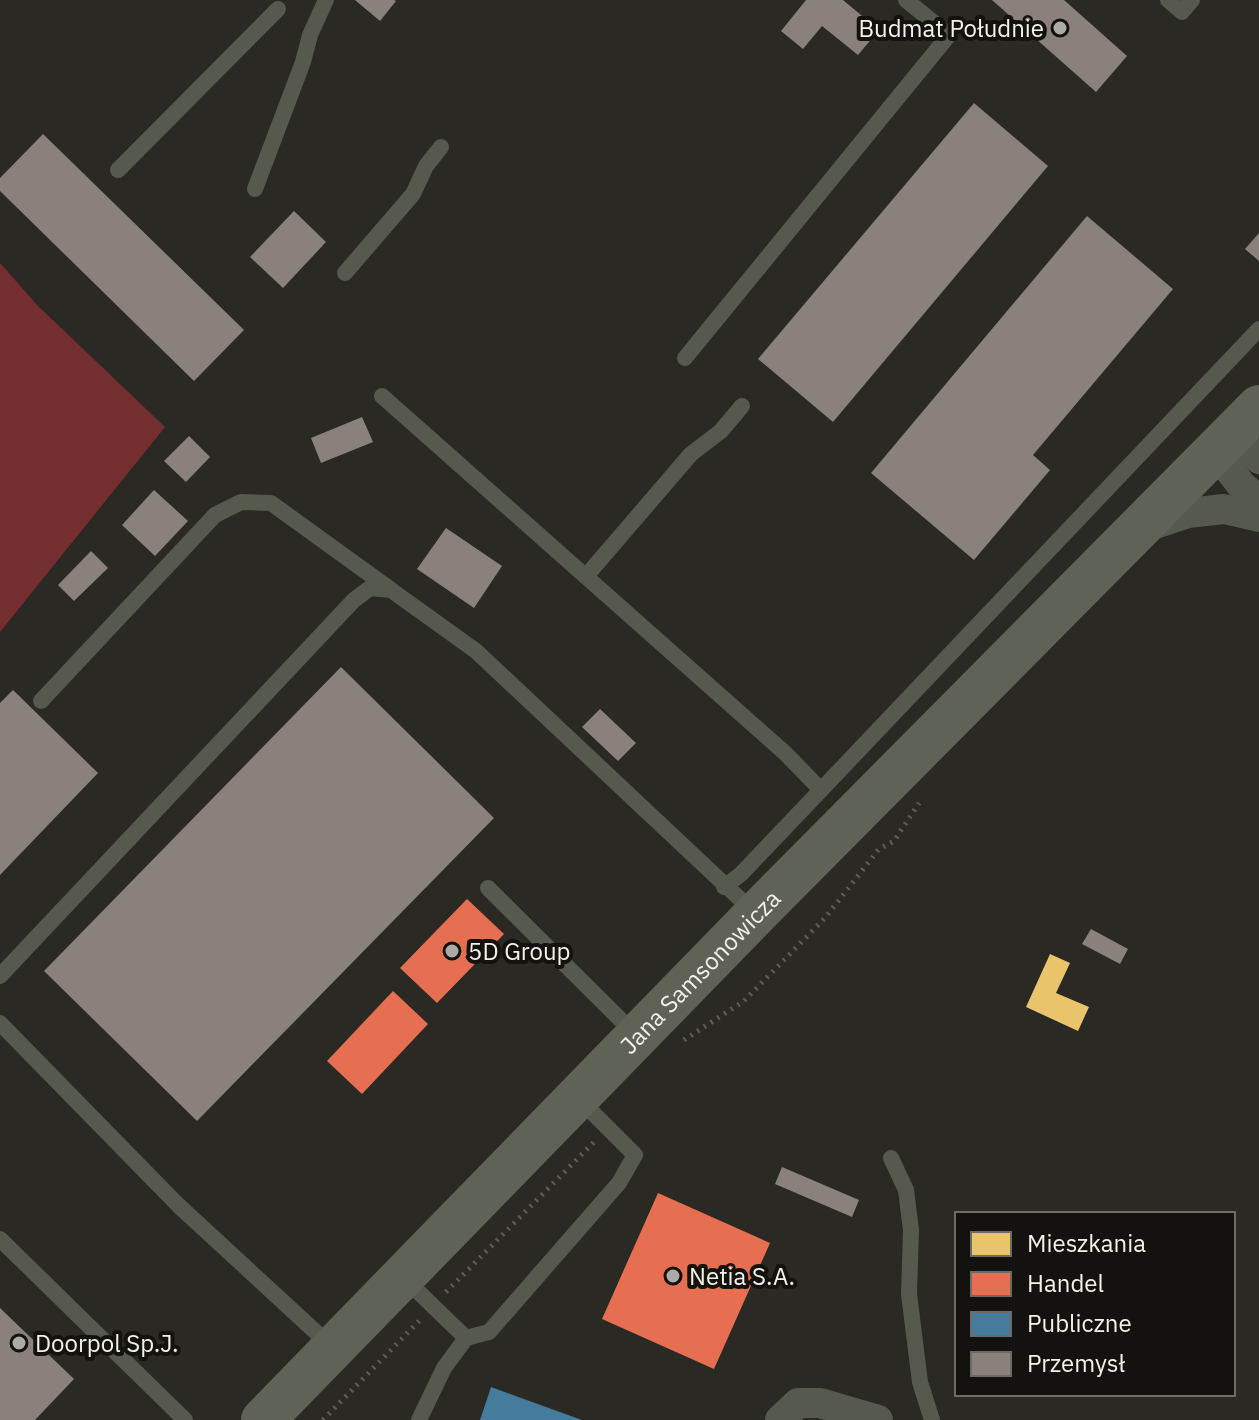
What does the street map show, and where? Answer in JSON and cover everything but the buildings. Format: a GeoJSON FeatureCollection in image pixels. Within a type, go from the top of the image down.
{"type":"FeatureCollection","features":[{"type":"Feature","properties":{"kind":"main road","name":"Jana Samsonowicza"},"geometry":{"type":"LineString","coordinates":[[263,1420],[334,1348],[418,1291],[593,1113],[656,1042],[740,901],[1241,439]]}},
{"type":"Feature","properties":{"kind":"street","name":"Jana Samsonowicza"},"geometry":{"type":"LineString","coordinates":[[1241,439],[1242,486],[1259,500]]}},
{"type":"Feature","properties":{"kind":"street","name":"Jana Samsonowicza"},"geometry":{"type":"LineString","coordinates":[[1140,529],[1188,513],[1224,509],[1259,517]]}},
{"type":"Feature","properties":{"kind":"street"},"geometry":{"type":"LineString","coordinates":[[780,1420],[798,1403],[820,1403],[878,1420]]}},
{"type":"Feature","properties":{"kind":"lane"},"geometry":{"type":"LineString","coordinates":[[255,189],[303,62],[310,35],[326,0]]}},
{"type":"Feature","properties":{"kind":"lane"},"geometry":{"type":"LineString","coordinates":[[685,358],[949,35],[906,0]]}},
{"type":"Feature","properties":{"kind":"lane"},"geometry":{"type":"LineString","coordinates":[[1168,0],[1182,12],[1192,0]]}},
{"type":"Feature","properties":{"kind":"lane"},"geometry":{"type":"LineString","coordinates":[[118,170],[278,9]]}},
{"type":"Feature","properties":{"kind":"lane"},"geometry":{"type":"LineString","coordinates":[[345,273],[413,194],[426,166],[441,147]]}},
{"type":"Feature","properties":{"kind":"lane"},"geometry":{"type":"LineString","coordinates":[[740,901],[741,874],[1259,329]]}},
{"type":"Feature","properties":{"kind":"lane"},"geometry":{"type":"LineString","coordinates":[[382,396],[587,575],[785,753],[821,790]]}},
{"type":"Feature","properties":{"kind":"lane"},"geometry":{"type":"LineString","coordinates":[[587,575],[691,454],[721,431],[742,406]]}},
{"type":"Feature","properties":{"kind":"lane"},"geometry":{"type":"LineString","coordinates":[[41,701],[215,515],[241,502],[271,503],[476,651],[740,901]]}},
{"type":"Feature","properties":{"kind":"lane"},"geometry":{"type":"LineString","coordinates":[[0,976],[354,600],[370,588],[391,590]]}},
{"type":"Feature","properties":{"kind":"lane"},"geometry":{"type":"LineString","coordinates":[[488,888],[656,1042]]}},
{"type":"Feature","properties":{"kind":"lane"},"geometry":{"type":"LineString","coordinates":[[0,1023],[178,1205],[334,1348]]}},
{"type":"Feature","properties":{"kind":"lane"},"geometry":{"type":"LineString","coordinates":[[419,1420],[444,1368],[466,1338],[489,1332],[619,1183],[635,1155],[593,1113]]}},
{"type":"Feature","properties":{"kind":"lane"},"geometry":{"type":"LineString","coordinates":[[891,1158],[906,1190],[911,1230],[909,1294],[920,1382],[932,1420]]}},
{"type":"Feature","properties":{"kind":"lane"},"geometry":{"type":"LineString","coordinates":[[0,1239],[185,1420]]}},
{"type":"Feature","properties":{"kind":"lane"},"geometry":{"type":"LineString","coordinates":[[418,1291],[466,1338]]}},
{"type":"Feature","properties":{"kind":"path"},"geometry":{"type":"LineString","coordinates":[[656,1042],[744,1001],[825,918],[879,849],[894,841],[925,796]]}},
{"type":"Feature","properties":{"kind":"path"},"geometry":{"type":"LineString","coordinates":[[323,1420],[418,1291],[593,1113]]}},
{"type":"Feature","properties":{"kind":"shaded area"},"geometry":{"type":"Polygon","coordinates":[[[0,263],[38,306],[165,427],[0,632],[0,263]]]}},
{"type":"Feature","properties":{"kind":"place","name":"Budmat Południe"},"geometry":{"type":"Point","coordinates":[1060,28]}},
{"type":"Feature","properties":{"kind":"place","name":"5D Group"},"geometry":{"type":"Point","coordinates":[452,951]}},
{"type":"Feature","properties":{"kind":"place","name":"Netia S.A."},"geometry":{"type":"Point","coordinates":[673,1276]}},
{"type":"Feature","properties":{"kind":"place","name":"Doorpol Sp.J."},"geometry":{"type":"Point","coordinates":[19,1343]}}]}
